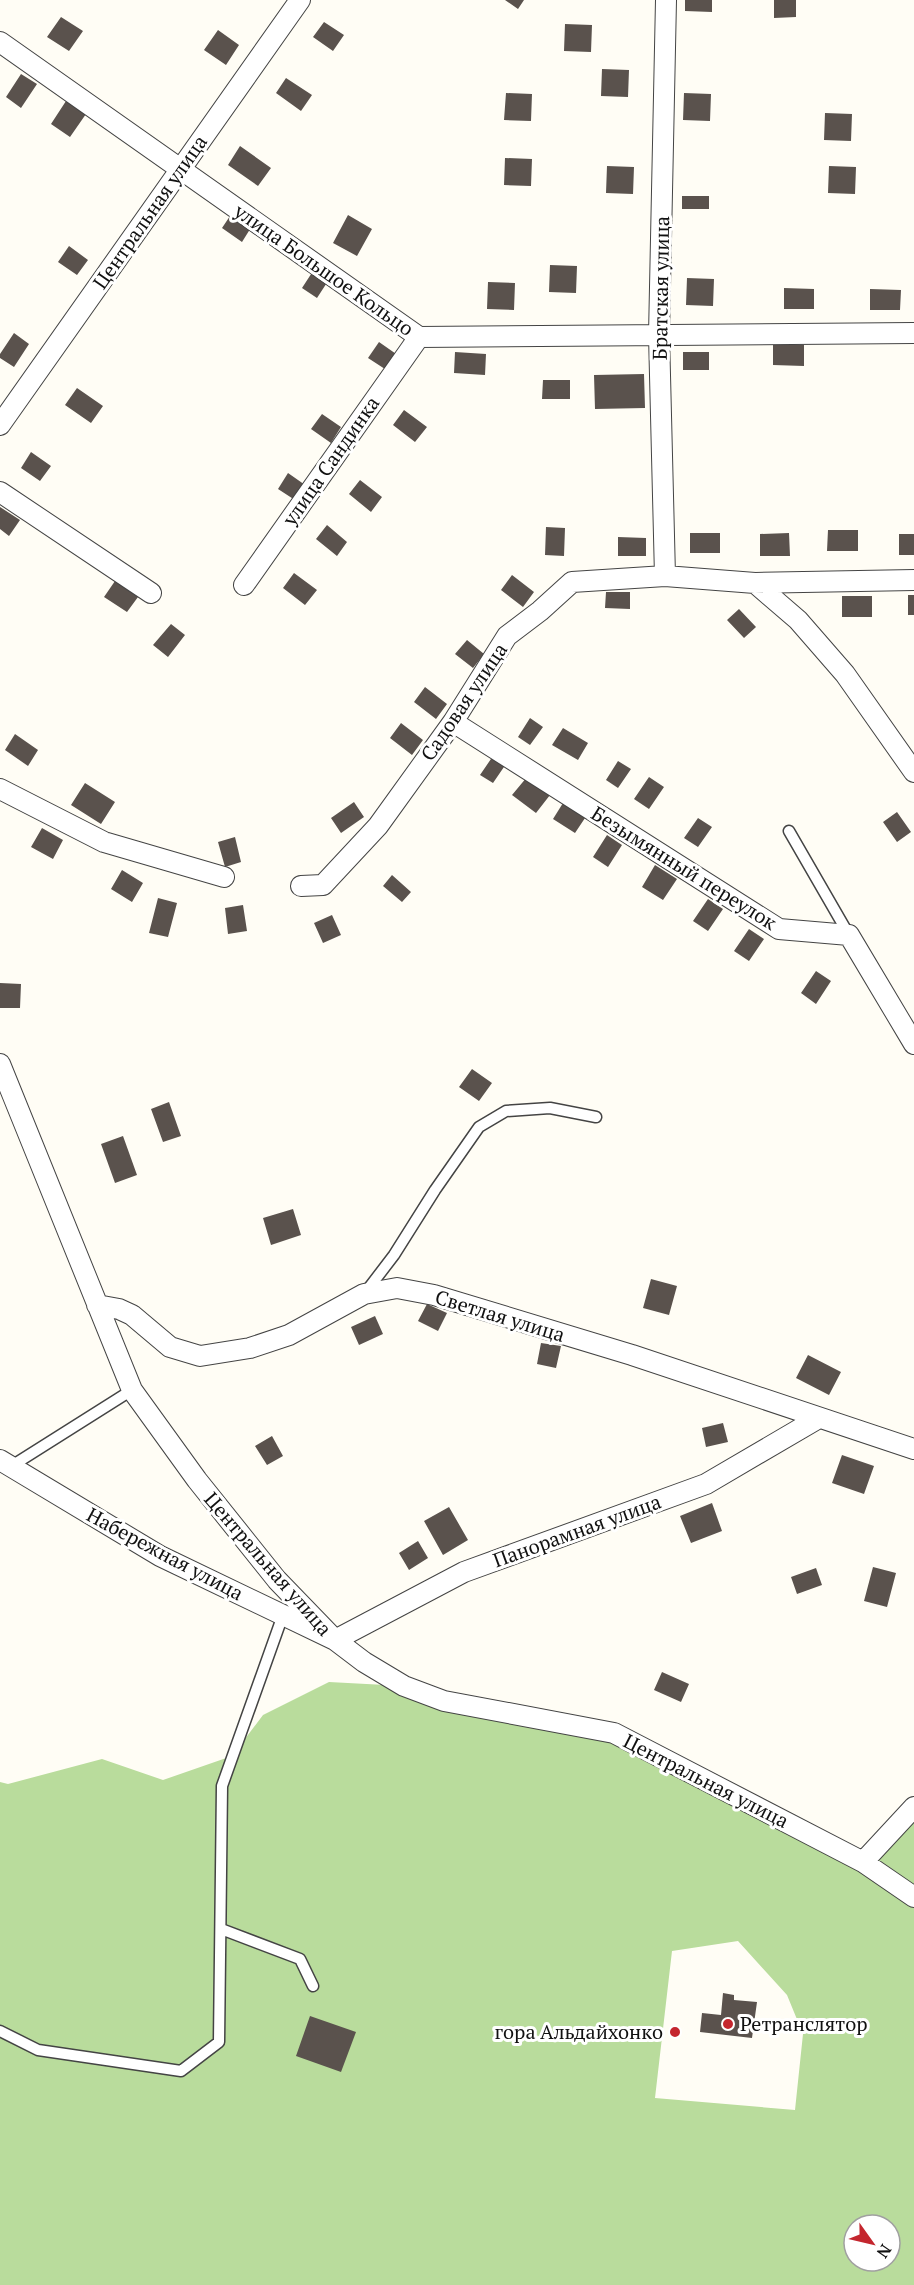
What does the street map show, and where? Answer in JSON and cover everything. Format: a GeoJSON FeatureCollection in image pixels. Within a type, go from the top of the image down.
{"type":"FeatureCollection","features":[{"type":"Feature","properties":{"kind":"street","name":"Центральная улица"},"geometry":{"type":"LineString","coordinates":[[0,425],[300,0]]}},
{"type":"Feature","properties":{"kind":"street","name":"Братская улица"},"geometry":{"type":"LineString","coordinates":[[665,576],[659,335],[666,0]]}},
{"type":"Feature","properties":{"kind":"street","name":"улица Большое Кольцо"},"geometry":{"type":"LineString","coordinates":[[0,42],[419,337],[914,333]]}},
{"type":"Feature","properties":{"kind":"street","name":"улица Сандинка"},"geometry":{"type":"LineString","coordinates":[[244,585],[419,337]]}},
{"type":"Feature","properties":{"kind":"street"},"geometry":{"type":"LineString","coordinates":[[0,492],[151,593]]}},
{"type":"Feature","properties":{"kind":"street","name":"Садовая улица"},"geometry":{"type":"LineString","coordinates":[[301,886],[323,885],[378,826],[453,722],[507,636],[572,582],[665,576],[755,583],[914,580]]}},
{"type":"Feature","properties":{"kind":"street"},"geometry":{"type":"LineString","coordinates":[[755,583],[798,620],[845,674],[914,772]]}},
{"type":"Feature","properties":{"kind":"street","name":"Безымянный переулок"},"geometry":{"type":"LineString","coordinates":[[453,722],[779,929],[849,935]]}},
{"type":"Feature","properties":{"kind":"street"},"geometry":{"type":"LineString","coordinates":[[0,789],[104,842],[224,878]]}},
{"type":"Feature","properties":{"kind":"street"},"geometry":{"type":"LineString","coordinates":[[849,935],[914,1044]]}},
{"type":"Feature","properties":{"kind":"street","name":"Центральная улица"},"geometry":{"type":"LineString","coordinates":[[0,1064],[132,1390],[219,1508],[278,1580],[335,1640],[364,1662],[404,1686],[444,1701],[614,1733],[863,1862],[914,1897]]}},
{"type":"Feature","properties":{"kind":"street","name":"Светлая улица"},"geometry":{"type":"LineString","coordinates":[[97,1305],[119,1309],[132,1315],[170,1347],[200,1356],[250,1348],[289,1335],[364,1294],[398,1288],[434,1295],[632,1355],[817,1419],[914,1449]]}},
{"type":"Feature","properties":{"kind":"street","name":"Панорамная улица"},"geometry":{"type":"LineString","coordinates":[[335,1640],[464,1572],[706,1484],[817,1419]]}},
{"type":"Feature","properties":{"kind":"street","name":"Набережная улица"},"geometry":{"type":"LineString","coordinates":[[5,1463],[160,1556],[335,1640]]}},
{"type":"Feature","properties":{"kind":"street"},"geometry":{"type":"LineString","coordinates":[[863,1862],[914,1807]]}},
{"type":"Feature","properties":{"kind":"lane"},"geometry":{"type":"LineString","coordinates":[[789,831],[849,935]]}},
{"type":"Feature","properties":{"kind":"lane"},"geometry":{"type":"LineString","coordinates":[[364,1294],[394,1255],[479,1127],[506,1111],[550,1108],[596,1117]]}},
{"type":"Feature","properties":{"kind":"lane"},"geometry":{"type":"LineString","coordinates":[[5,1463],[132,1390]]}},
{"type":"Feature","properties":{"kind":"lane"},"geometry":{"type":"LineString","coordinates":[[0,2031],[38,2050],[181,2071],[219,2042],[222,1785],[283,1615]]}},
{"type":"Feature","properties":{"kind":"lane"},"geometry":{"type":"LineString","coordinates":[[220,1929],[300,1959],[313,1986]]}},
{"type":"Feature","properties":{"kind":"green space"},"geometry":{"type":"Polygon","coordinates":[[[329,1682],[404,1686],[614,1733],[863,1862],[914,1811],[914,2285],[0,2285],[0,1782],[8,1784],[102,1759],[163,1780],[232,1756],[263,1715],[329,1682]],[[738,1941],[672,1951],[655,2098],[795,2110],[803,2034],[787,1995],[738,1941]]]}},
{"type":"Feature","properties":{"kind":"building"},"geometry":{"type":"Polygon","coordinates":[[[505,0],[524,0],[518,9],[505,0]]]}},
{"type":"Feature","properties":{"kind":"building"},"geometry":{"type":"Polygon","coordinates":[[[685,0],[712,0],[712,12],[685,11],[685,0]]]}},
{"type":"Feature","properties":{"kind":"building"},"geometry":{"type":"Polygon","coordinates":[[[774,0],[796,0],[796,17],[774,18],[774,0]]]}},
{"type":"Feature","properties":{"kind":"building"},"geometry":{"type":"Polygon","coordinates":[[[61,17],[83,31],[69,51],[47,37],[61,17]]]}},
{"type":"Feature","properties":{"kind":"building"},"geometry":{"type":"Polygon","coordinates":[[[324,22],[344,35],[333,51],[313,37],[324,22]]]}},
{"type":"Feature","properties":{"kind":"building"},"geometry":{"type":"Polygon","coordinates":[[[565,24],[592,25],[591,52],[564,51],[565,24]]]}},
{"type":"Feature","properties":{"kind":"building"},"geometry":{"type":"Polygon","coordinates":[[[218,30],[239,45],[226,65],[204,50],[218,30]]]}},
{"type":"Feature","properties":{"kind":"building"},"geometry":{"type":"Polygon","coordinates":[[[602,69],[629,70],[628,97],[601,96],[602,69]]]}},
{"type":"Feature","properties":{"kind":"building"},"geometry":{"type":"Polygon","coordinates":[[[21,74],[37,84],[21,108],[6,97],[21,74]]]}},
{"type":"Feature","properties":{"kind":"building"},"geometry":{"type":"Polygon","coordinates":[[[286,78],[312,95],[301,111],[276,93],[286,78]]]}},
{"type":"Feature","properties":{"kind":"building"},"geometry":{"type":"Polygon","coordinates":[[[506,93],[532,94],[531,121],[504,120],[506,93]]]}},
{"type":"Feature","properties":{"kind":"building"},"geometry":{"type":"Polygon","coordinates":[[[684,93],[711,94],[710,121],[683,120],[684,93]]]}},
{"type":"Feature","properties":{"kind":"building"},"geometry":{"type":"Polygon","coordinates":[[[66,101],[86,114],[70,137],[51,124],[66,101]]]}},
{"type":"Feature","properties":{"kind":"building"},"geometry":{"type":"Polygon","coordinates":[[[825,113],[852,114],[851,141],[824,140],[825,113]]]}},
{"type":"Feature","properties":{"kind":"building"},"geometry":{"type":"Polygon","coordinates":[[[240,146],[271,168],[258,186],[228,165],[240,146]]]}},
{"type":"Feature","properties":{"kind":"building"},"geometry":{"type":"Polygon","coordinates":[[[505,158],[532,159],[531,186],[504,185],[505,158]]]}},
{"type":"Feature","properties":{"kind":"building"},"geometry":{"type":"Polygon","coordinates":[[[607,166],[634,167],[633,194],[606,193],[607,166]]]}},
{"type":"Feature","properties":{"kind":"building"},"geometry":{"type":"Polygon","coordinates":[[[829,166],[856,167],[855,194],[828,193],[829,166]]]}},
{"type":"Feature","properties":{"kind":"building"},"geometry":{"type":"Polygon","coordinates":[[[682,196],[709,196],[709,209],[682,209],[682,196]]]}},
{"type":"Feature","properties":{"kind":"building"},"geometry":{"type":"Polygon","coordinates":[[[232,213],[252,226],[242,242],[222,228],[232,213]]]}},
{"type":"Feature","properties":{"kind":"building"},"geometry":{"type":"Polygon","coordinates":[[[348,215],[372,229],[357,256],[333,243],[348,215]]]}},
{"type":"Feature","properties":{"kind":"building"},"geometry":{"type":"Polygon","coordinates":[[[69,246],[88,260],[77,275],[58,262],[69,246]]]}},
{"type":"Feature","properties":{"kind":"building"},"geometry":{"type":"Polygon","coordinates":[[[550,265],[577,266],[576,293],[549,292],[550,265]]]}},
{"type":"Feature","properties":{"kind":"building"},"geometry":{"type":"Polygon","coordinates":[[[315,268],[330,278],[317,298],[302,288],[315,268]]]}},
{"type":"Feature","properties":{"kind":"building"},"geometry":{"type":"Polygon","coordinates":[[[687,278],[714,279],[713,306],[686,305],[687,278]]]}},
{"type":"Feature","properties":{"kind":"building"},"geometry":{"type":"Polygon","coordinates":[[[488,282],[515,283],[514,310],[487,309],[488,282]]]}},
{"type":"Feature","properties":{"kind":"building"},"geometry":{"type":"Polygon","coordinates":[[[784,288],[814,289],[814,309],[784,309],[784,288]]]}},
{"type":"Feature","properties":{"kind":"building"},"geometry":{"type":"Polygon","coordinates":[[[870,289],[901,290],[900,310],[870,310],[870,289]]]}},
{"type":"Feature","properties":{"kind":"building"},"geometry":{"type":"Polygon","coordinates":[[[14,333],[29,344],[14,367],[0,358],[0,354],[14,333]]]}},
{"type":"Feature","properties":{"kind":"building"},"geometry":{"type":"Polygon","coordinates":[[[379,342],[399,356],[388,371],[368,358],[379,342]]]}},
{"type":"Feature","properties":{"kind":"building"},"geometry":{"type":"Polygon","coordinates":[[[773,345],[804,345],[804,366],[773,365],[773,345]]]}},
{"type":"Feature","properties":{"kind":"building"},"geometry":{"type":"Polygon","coordinates":[[[455,352],[486,354],[485,375],[454,373],[455,352]]]}},
{"type":"Feature","properties":{"kind":"building"},"geometry":{"type":"Polygon","coordinates":[[[683,352],[709,352],[709,370],[683,370],[683,352]]]}},
{"type":"Feature","properties":{"kind":"building"},"geometry":{"type":"Polygon","coordinates":[[[644,374],[645,408],[595,409],[594,375],[644,374]]]}},
{"type":"Feature","properties":{"kind":"building"},"geometry":{"type":"Polygon","coordinates":[[[543,380],[570,380],[570,399],[542,399],[543,380]]]}},
{"type":"Feature","properties":{"kind":"building"},"geometry":{"type":"Polygon","coordinates":[[[77,388],[103,406],[91,423],[65,405],[77,388]]]}},
{"type":"Feature","properties":{"kind":"building"},"geometry":{"type":"Polygon","coordinates":[[[404,410],[427,427],[415,442],[393,425],[404,410]]]}},
{"type":"Feature","properties":{"kind":"building"},"geometry":{"type":"Polygon","coordinates":[[[322,414],[341,427],[331,443],[311,429],[322,414]]]}},
{"type":"Feature","properties":{"kind":"building"},"geometry":{"type":"Polygon","coordinates":[[[31,452],[51,466],[40,481],[21,468],[31,452]]]}},
{"type":"Feature","properties":{"kind":"building"},"geometry":{"type":"Polygon","coordinates":[[[288,473],[308,487],[298,502],[278,489],[288,473]]]}},
{"type":"Feature","properties":{"kind":"building"},"geometry":{"type":"Polygon","coordinates":[[[360,480],[382,497],[371,512],[349,494],[360,480]]]}},
{"type":"Feature","properties":{"kind":"building"},"geometry":{"type":"Polygon","coordinates":[[[0,507],[20,520],[9,536],[0,529],[0,507]]]}},
{"type":"Feature","properties":{"kind":"building"},"geometry":{"type":"Polygon","coordinates":[[[327,525],[347,542],[337,556],[316,539],[327,525]]]}},
{"type":"Feature","properties":{"kind":"building"},"geometry":{"type":"Polygon","coordinates":[[[546,527],[565,528],[564,556],[545,555],[546,527]]]}},
{"type":"Feature","properties":{"kind":"building"},"geometry":{"type":"Polygon","coordinates":[[[828,530],[858,530],[858,551],[827,551],[828,530]]]}},
{"type":"Feature","properties":{"kind":"building"},"geometry":{"type":"Polygon","coordinates":[[[690,533],[720,533],[720,553],[690,553],[690,533]]]}},
{"type":"Feature","properties":{"kind":"building"},"geometry":{"type":"Polygon","coordinates":[[[789,533],[790,556],[760,556],[760,534],[789,533]]]}},
{"type":"Feature","properties":{"kind":"building"},"geometry":{"type":"Polygon","coordinates":[[[899,534],[914,534],[914,555],[899,555],[899,534]]]}},
{"type":"Feature","properties":{"kind":"building"},"geometry":{"type":"Polygon","coordinates":[[[618,537],[646,538],[646,556],[618,556],[618,537]]]}},
{"type":"Feature","properties":{"kind":"building"},"geometry":{"type":"Polygon","coordinates":[[[294,573],[317,590],[305,605],[283,588],[294,573]]]}},
{"type":"Feature","properties":{"kind":"building"},"geometry":{"type":"Polygon","coordinates":[[[512,575],[534,592],[523,607],[501,590],[512,575]]]}},
{"type":"Feature","properties":{"kind":"building"},"geometry":{"type":"Polygon","coordinates":[[[115,581],[138,597],[127,612],[104,597],[115,581]]]}},
{"type":"Feature","properties":{"kind":"building"},"geometry":{"type":"Polygon","coordinates":[[[606,592],[630,592],[630,609],[605,608],[606,592]]]}},
{"type":"Feature","properties":{"kind":"building"},"geometry":{"type":"Polygon","coordinates":[[[908,595],[914,595],[914,615],[908,615],[908,595]]]}},
{"type":"Feature","properties":{"kind":"building"},"geometry":{"type":"Polygon","coordinates":[[[842,596],[872,596],[872,617],[842,617],[842,596]]]}},
{"type":"Feature","properties":{"kind":"building"},"geometry":{"type":"Polygon","coordinates":[[[739,609],[756,627],[744,638],[727,620],[739,609]]]}},
{"type":"Feature","properties":{"kind":"building"},"geometry":{"type":"Polygon","coordinates":[[[171,624],[185,635],[168,657],[153,645],[171,624]]]}},
{"type":"Feature","properties":{"kind":"building"},"geometry":{"type":"Polygon","coordinates":[[[467,640],[484,654],[473,668],[455,654],[467,640]]]}},
{"type":"Feature","properties":{"kind":"building"},"geometry":{"type":"Polygon","coordinates":[[[425,687],[447,704],[436,719],[414,702],[425,687]]]}},
{"type":"Feature","properties":{"kind":"building"},"geometry":{"type":"Polygon","coordinates":[[[530,718],[543,727],[530,745],[518,737],[530,718]]]}},
{"type":"Feature","properties":{"kind":"building"},"geometry":{"type":"Polygon","coordinates":[[[401,723],[423,740],[412,755],[390,738],[401,723]]]}},
{"type":"Feature","properties":{"kind":"building"},"geometry":{"type":"Polygon","coordinates":[[[563,728],[588,743],[578,760],[552,745],[563,728]]]}},
{"type":"Feature","properties":{"kind":"building"},"geometry":{"type":"Polygon","coordinates":[[[15,734],[38,750],[28,766],[5,750],[15,734]]]}},
{"type":"Feature","properties":{"kind":"building"},"geometry":{"type":"Polygon","coordinates":[[[493,756],[506,764],[493,783],[480,775],[493,756]]]}},
{"type":"Feature","properties":{"kind":"building"},"geometry":{"type":"Polygon","coordinates":[[[618,761],[631,769],[618,788],[606,780],[618,761]]]}},
{"type":"Feature","properties":{"kind":"building"},"geometry":{"type":"Polygon","coordinates":[[[527,777],[550,795],[536,813],[512,795],[527,777]]]}},
{"type":"Feature","properties":{"kind":"building"},"geometry":{"type":"Polygon","coordinates":[[[649,777],[664,787],[649,809],[634,799],[649,777]]]}},
{"type":"Feature","properties":{"kind":"building"},"geometry":{"type":"Polygon","coordinates":[[[85,783],[115,802],[101,824],[71,805],[85,783]]]}},
{"type":"Feature","properties":{"kind":"building"},"geometry":{"type":"Polygon","coordinates":[[[354,802],[364,817],[341,833],[331,818],[354,802]]]}},
{"type":"Feature","properties":{"kind":"building"},"geometry":{"type":"Polygon","coordinates":[[[563,803],[585,818],[575,833],[553,819],[563,803]]]}},
{"type":"Feature","properties":{"kind":"building"},"geometry":{"type":"Polygon","coordinates":[[[897,812],[911,832],[897,842],[883,822],[897,812]]]}},
{"type":"Feature","properties":{"kind":"building"},"geometry":{"type":"Polygon","coordinates":[[[698,818],[712,827],[698,847],[684,838],[698,818]]]}},
{"type":"Feature","properties":{"kind":"building"},"geometry":{"type":"Polygon","coordinates":[[[42,828],[63,840],[53,859],[31,847],[42,828]]]}},
{"type":"Feature","properties":{"kind":"building"},"geometry":{"type":"Polygon","coordinates":[[[607,835],[622,845],[608,867],[593,857],[607,835]]]}},
{"type":"Feature","properties":{"kind":"building"},"geometry":{"type":"Polygon","coordinates":[[[235,837],[241,862],[225,867],[218,842],[235,837]]]}},
{"type":"Feature","properties":{"kind":"building"},"geometry":{"type":"Polygon","coordinates":[[[655,865],[677,879],[663,900],[642,887],[655,865]]]}},
{"type":"Feature","properties":{"kind":"building"},"geometry":{"type":"Polygon","coordinates":[[[122,870],[143,883],[132,902],[111,889],[122,870]]]}},
{"type":"Feature","properties":{"kind":"building"},"geometry":{"type":"Polygon","coordinates":[[[392,875],[411,892],[402,902],[383,886],[392,875]]]}},
{"type":"Feature","properties":{"kind":"building"},"geometry":{"type":"Polygon","coordinates":[[[158,898],[177,903],[168,937],[149,933],[158,898]]]}},
{"type":"Feature","properties":{"kind":"building"},"geometry":{"type":"Polygon","coordinates":[[[708,899],[723,909],[708,931],[693,921],[708,899]]]}},
{"type":"Feature","properties":{"kind":"building"},"geometry":{"type":"Polygon","coordinates":[[[243,905],[247,931],[228,934],[225,908],[243,905]]]}},
{"type":"Feature","properties":{"kind":"building"},"geometry":{"type":"Polygon","coordinates":[[[332,915],[341,935],[323,943],[314,923],[332,915]]]}},
{"type":"Feature","properties":{"kind":"building"},"geometry":{"type":"Polygon","coordinates":[[[749,929],[764,939],[749,961],[734,951],[749,929]]]}},
{"type":"Feature","properties":{"kind":"building"},"geometry":{"type":"Polygon","coordinates":[[[816,971],[831,981],[816,1004],[801,993],[816,971]]]}},
{"type":"Feature","properties":{"kind":"building"},"geometry":{"type":"Polygon","coordinates":[[[0,983],[21,984],[20,1008],[0,1008],[0,983]]]}},
{"type":"Feature","properties":{"kind":"building"},"geometry":{"type":"Polygon","coordinates":[[[472,1069],[492,1083],[479,1101],[459,1087],[472,1069]]]}},
{"type":"Feature","properties":{"kind":"building"},"geometry":{"type":"Polygon","coordinates":[[[169,1102],[181,1136],[163,1142],[151,1109],[169,1102]]]}},
{"type":"Feature","properties":{"kind":"building"},"geometry":{"type":"Polygon","coordinates":[[[123,1136],[137,1175],[115,1183],[101,1144],[123,1136]]]}},
{"type":"Feature","properties":{"kind":"building"},"geometry":{"type":"Polygon","coordinates":[[[293,1209],[301,1235],[271,1245],[263,1218],[293,1209]]]}},
{"type":"Feature","properties":{"kind":"building"},"geometry":{"type":"Polygon","coordinates":[[[651,1279],[677,1286],[669,1315],[643,1308],[651,1279]]]}},
{"type":"Feature","properties":{"kind":"building"},"geometry":{"type":"Polygon","coordinates":[[[427,1304],[447,1313],[438,1331],[418,1321],[427,1304]]]}},
{"type":"Feature","properties":{"kind":"building"},"geometry":{"type":"Polygon","coordinates":[[[375,1316],[383,1334],[359,1345],[351,1327],[375,1316]]]}},
{"type":"Feature","properties":{"kind":"building"},"geometry":{"type":"Polygon","coordinates":[[[541,1343],[561,1346],[556,1368],[537,1364],[541,1343]]]}},
{"type":"Feature","properties":{"kind":"building"},"geometry":{"type":"Polygon","coordinates":[[[808,1355],[841,1372],[829,1395],[796,1378],[808,1355]]]}},
{"type":"Feature","properties":{"kind":"building"},"geometry":{"type":"Polygon","coordinates":[[[723,1423],[728,1442],[706,1447],[702,1428],[723,1423]]]}},
{"type":"Feature","properties":{"kind":"building"},"geometry":{"type":"Polygon","coordinates":[[[272,1436],[283,1456],[267,1465],[255,1446],[272,1436]]]}},
{"type":"Feature","properties":{"kind":"building"},"geometry":{"type":"Polygon","coordinates":[[[842,1455],[874,1466],[864,1494],[832,1483],[842,1455]]]}},
{"type":"Feature","properties":{"kind":"building"},"geometry":{"type":"Polygon","coordinates":[[[712,1503],[722,1531],[691,1543],[680,1516],[712,1503]]]}},
{"type":"Feature","properties":{"kind":"building"},"geometry":{"type":"Polygon","coordinates":[[[449,1507],[468,1540],[443,1555],[424,1521],[449,1507]]]}},
{"type":"Feature","properties":{"kind":"building"},"geometry":{"type":"Polygon","coordinates":[[[418,1541],[428,1558],[409,1570],[399,1553],[418,1541]]]}},
{"type":"Feature","properties":{"kind":"building"},"geometry":{"type":"Polygon","coordinates":[[[873,1567],[896,1573],[887,1607],[864,1601],[873,1567]]]}},
{"type":"Feature","properties":{"kind":"building"},"geometry":{"type":"Polygon","coordinates":[[[816,1568],[822,1585],[797,1594],[791,1577],[816,1568]]]}},
{"type":"Feature","properties":{"kind":"building"},"geometry":{"type":"Polygon","coordinates":[[[662,1672],[689,1684],[681,1702],[654,1690],[662,1672]]]}},
{"type":"Feature","properties":{"kind":"building","name":"Ретранслятор"},"geometry":{"type":"Polygon","coordinates":[[[723,1993],[734,1995],[734,2000],[757,2002],[752,2038],[700,2032],[702,2013],[721,2015],[723,1993]]]}},
{"type":"Feature","properties":{"kind":"building"},"geometry":{"type":"Polygon","coordinates":[[[310,2016],[356,2032],[341,2072],[296,2056],[310,2016]]]}},
{"type":"Feature","properties":{"kind":"place","name":"Ретранслятор"},"geometry":{"type":"Point","coordinates":[728,2024]}},
{"type":"Feature","properties":{"kind":"place","name":"гора Альдайхонко"},"geometry":{"type":"Point","coordinates":[675,2032]}}]}
